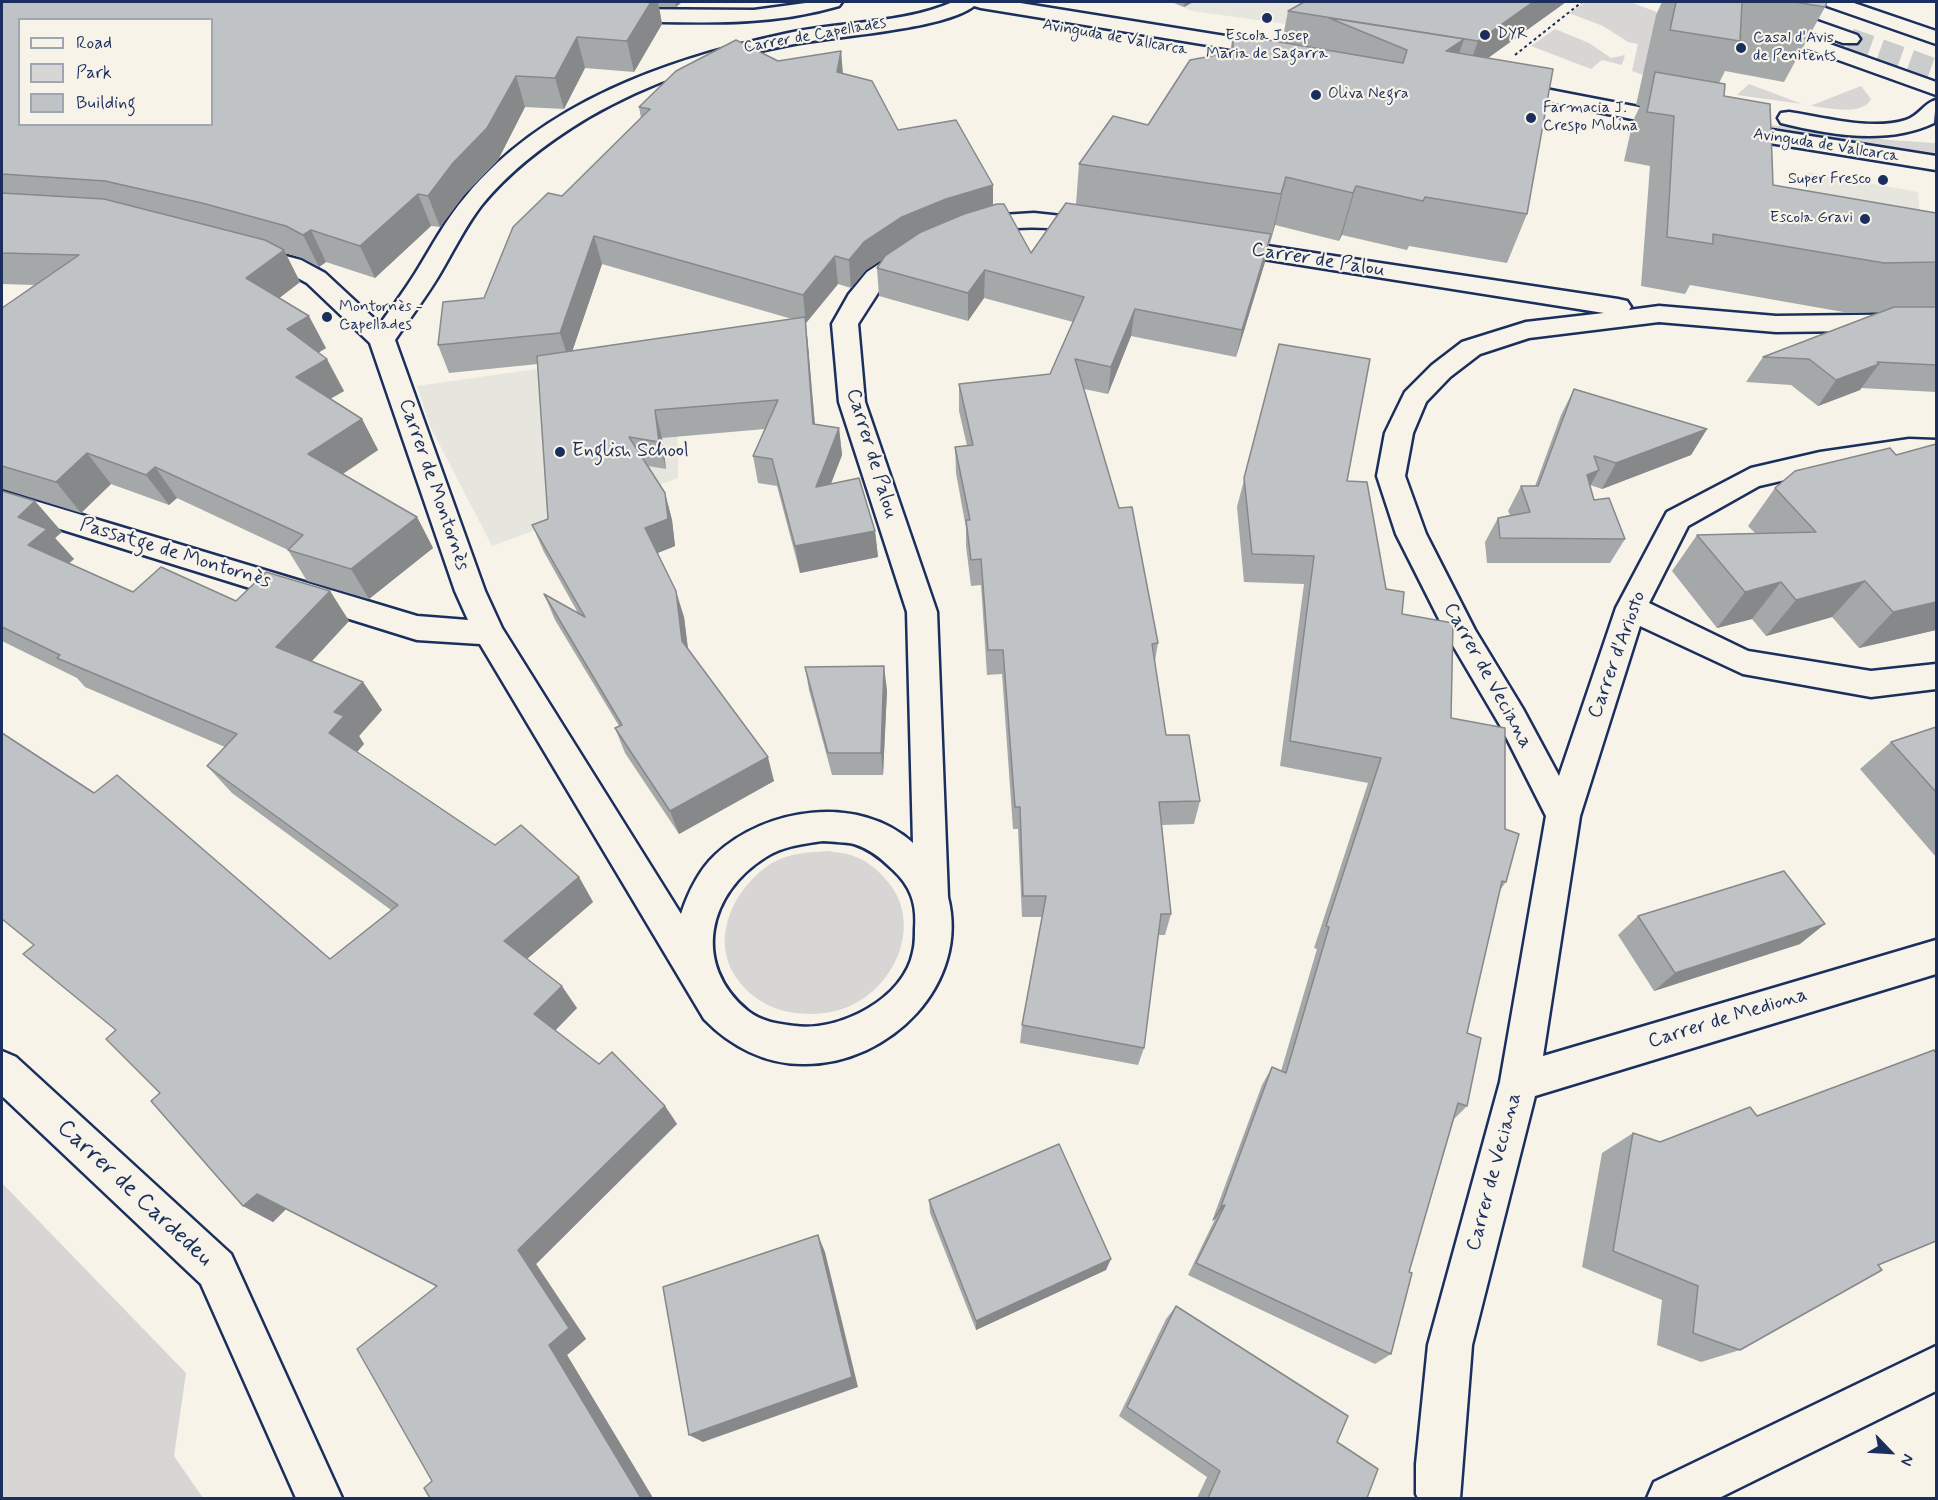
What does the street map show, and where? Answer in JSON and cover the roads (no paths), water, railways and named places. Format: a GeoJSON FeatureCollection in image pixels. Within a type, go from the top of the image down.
{"type":"FeatureCollection","features":[{"type":"Feature","properties":{"kind":"main road"},"geometry":{"type":"LineString","coordinates":[[596,15],[773,15],[832,2]]}},
{"type":"Feature","properties":{"kind":"main road","name":"Carrer de Capellades"},"geometry":{"type":"LineString","coordinates":[[382,340],[479,194],[513,162],[553,132],[596,107],[680,68],[738,49],[798,37],[927,19],[968,2]]}},
{"type":"Feature","properties":{"kind":"main road","name":"Avinguda de Vallcarca"},"geometry":{"type":"LineString","coordinates":[[981,2],[1291,52]]}},
{"type":"Feature","properties":{"kind":"main road"},"geometry":{"type":"LineString","coordinates":[[1695,2],[1935,95]]}},
{"type":"Feature","properties":{"kind":"main road"},"geometry":{"type":"LineString","coordinates":[[1746,2],[1850,39]]}},
{"type":"Feature","properties":{"kind":"main road"},"geometry":{"type":"LineString","coordinates":[[1801,2],[1867,25]]}},
{"type":"Feature","properties":{"kind":"main road"},"geometry":{"type":"LineString","coordinates":[[1834,2],[1936,38]]}},
{"type":"Feature","properties":{"kind":"main road"},"geometry":{"type":"LineString","coordinates":[[1925,57],[1920,74],[1935,95]]}},
{"type":"Feature","properties":{"kind":"main road","name":"Avinguda de Vallcarca"},"geometry":{"type":"LineString","coordinates":[[1479,83],[1683,123],[1936,163]]}},
{"type":"Feature","properties":{"kind":"main road","name":"Avinguda de Vallcarca"},"geometry":{"type":"LineString","coordinates":[[1539,93],[1689,107]]}},
{"type":"Feature","properties":{"kind":"main road","name":"Avinguda de Vallcarca"},"geometry":{"type":"LineString","coordinates":[[1722,110],[1887,129],[1922,123],[1933,115],[1935,95]]}},
{"type":"Feature","properties":{"kind":"main road","name":"Carrer de Palou"},"geometry":{"type":"LineString","coordinates":[[703,982],[717,1006],[740,1028],[779,1044],[826,1045],[865,1034],[901,1008],[925,974],[936,936],[932,899],[922,612],[852,402],[845,324],[858,300],[876,277],[913,252],[939,240],[994,222],[1054,219],[1124,231]]}},
{"type":"Feature","properties":{"kind":"main road","name":"Carrer de Palou"},"geometry":{"type":"LineString","coordinates":[[1193,242],[1659,314]]}},
{"type":"Feature","properties":{"kind":"main road","name":"Carrer de Montornès"},"geometry":{"type":"LineString","coordinates":[[223,245],[291,265],[316,278],[382,340],[470,591],[489,633],[703,982]]}},
{"type":"Feature","properties":{"kind":"main road","name":"Carrer de Veciana"},"geometry":{"type":"LineString","coordinates":[[1439,1497],[1439,1464],[1450,1345],[1519,1082],[1563,816],[1512,718],[1463,637],[1411,534],[1391,477],[1399,434],[1414,398],[1442,371],[1471,348],[1526,330],[1659,314],[1776,324],[1936,321]]}},
{"type":"Feature","properties":{"kind":"main road","name":"Carrer d'Ariosto"},"geometry":{"type":"LineString","coordinates":[[1563,816],[1631,608],[1677,519],[1751,478],[1820,462],[1909,449],[1936,449]]}},
{"type":"Feature","properties":{"kind":"main road","name":"Passatge de Montornès"},"geometry":{"type":"LineString","coordinates":[[2,501],[417,628],[489,633]]}},
{"type":"Feature","properties":{"kind":"main road"},"geometry":{"type":"LineString","coordinates":[[1631,608],[1743,662],[1871,684],[1936,677]]}},
{"type":"Feature","properties":{"kind":"main road"},"geometry":{"type":"LineString","coordinates":[[703,982],[694,930],[705,894],[725,867],[760,841],[801,828],[829,825],[858,829],[892,845],[917,869],[932,899]]}},
{"type":"Feature","properties":{"kind":"main road","name":"Carrer de Mediona"},"geometry":{"type":"LineString","coordinates":[[1519,1082],[1936,957]]}},
{"type":"Feature","properties":{"kind":"main road","name":"Carrer de Cardedeu"},"geometry":{"type":"LineString","coordinates":[[2,1070],[216,1269],[319,1498]]}},
{"type":"Feature","properties":{"kind":"main road"},"geometry":{"type":"LineString","coordinates":[[1670,1498],[1936,1368]]}},
{"type":"Feature","properties":{"kind":"tunnel"},"geometry":{"type":"LineString","coordinates":[[1850,39],[1936,70]]}},
{"type":"Feature","properties":{"kind":"place","name":"Escola Josep Maria de Sagarra"},"geometry":{"type":"Point","coordinates":[1267,18]}},
{"type":"Feature","properties":{"kind":"place","name":"DYR"},"geometry":{"type":"Point","coordinates":[1485,35]}},
{"type":"Feature","properties":{"kind":"place","name":"Casal d'Avis de Penitents"},"geometry":{"type":"Point","coordinates":[1741,48]}},
{"type":"Feature","properties":{"kind":"place","name":"Oliva Negra"},"geometry":{"type":"Point","coordinates":[1316,95]}},
{"type":"Feature","properties":{"kind":"place","name":"Farmacia J. Crespo Molina"},"geometry":{"type":"Point","coordinates":[1531,118]}},
{"type":"Feature","properties":{"kind":"place","name":"Super Fresco"},"geometry":{"type":"Point","coordinates":[1883,180]}},
{"type":"Feature","properties":{"kind":"place","name":"Escola Gravi"},"geometry":{"type":"Point","coordinates":[1865,219]}},
{"type":"Feature","properties":{"kind":"place","name":"Montornès - Capellades"},"geometry":{"type":"Point","coordinates":[327,317]}},
{"type":"Feature","properties":{"kind":"place","name":"English School"},"geometry":{"type":"Point","coordinates":[560,452]}}]}
